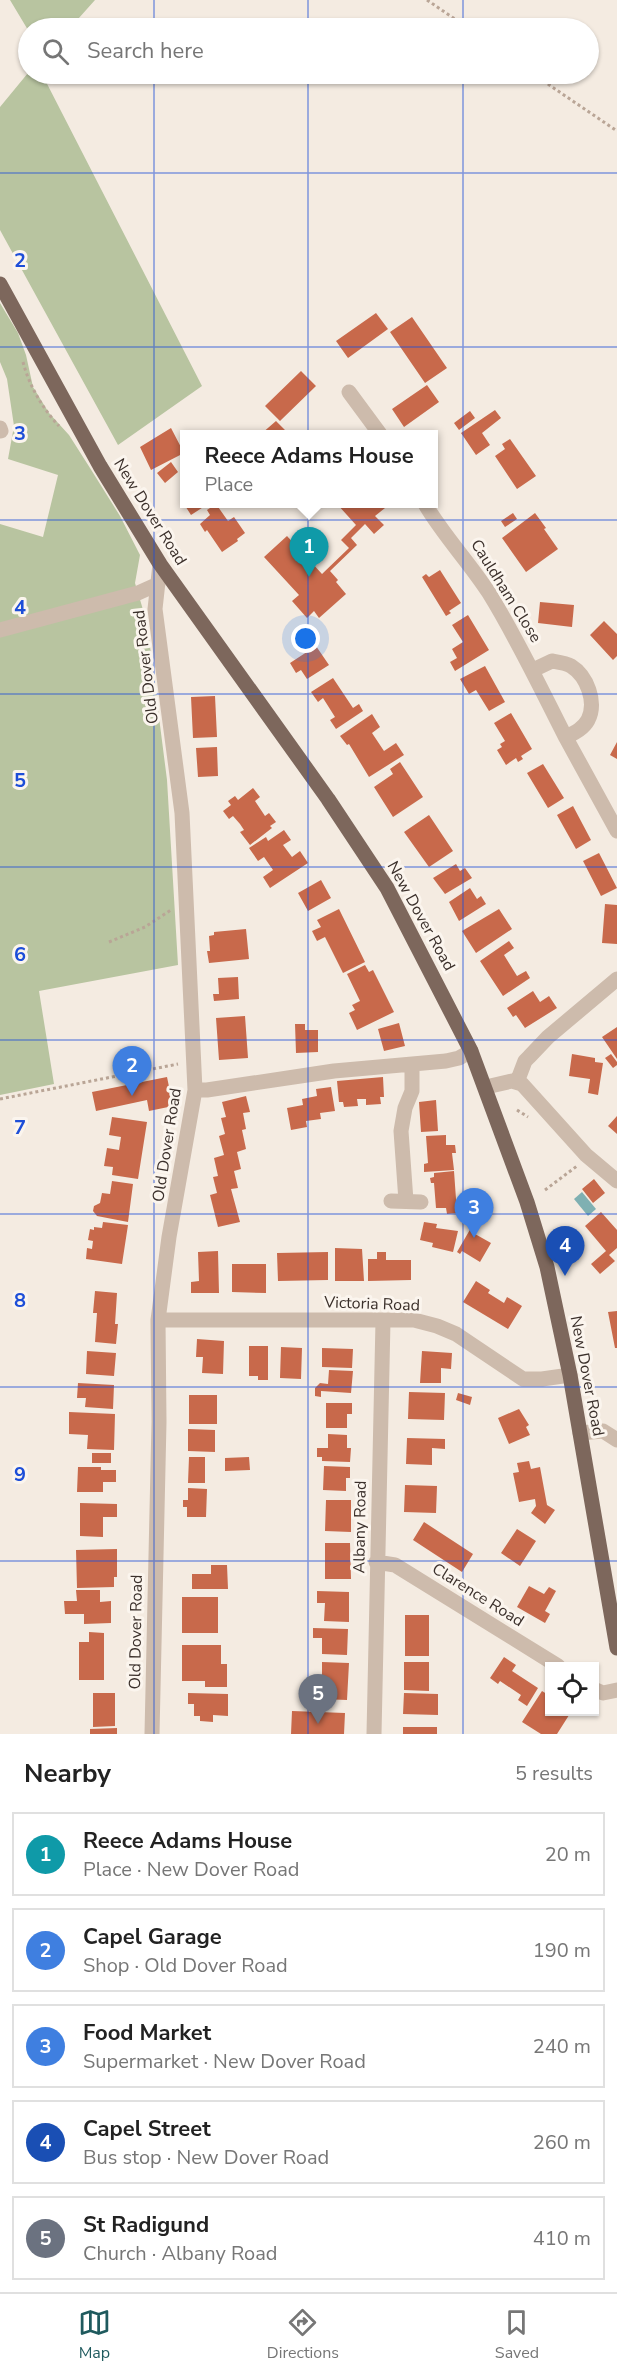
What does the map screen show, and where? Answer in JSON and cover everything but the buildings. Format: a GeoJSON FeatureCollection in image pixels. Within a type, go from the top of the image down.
{"type":"FeatureCollection","features":[{"type":"Feature","properties":{"kind":"main road","name":"New Dover Road"},"geometry":{"type":"LineString","coordinates":[[0,284],[100,466],[160,564],[358,843],[391,895],[471,1051],[527,1202],[547,1268],[570,1375],[617,1648]]}},
{"type":"Feature","properties":{"kind":"street"},"geometry":{"type":"LineString","coordinates":[[349,392],[376,430]]}},
{"type":"Feature","properties":{"kind":"street","name":"Cauldham Close"},"geometry":{"type":"LineString","coordinates":[[427,508],[435,522],[461,551],[489,593],[533,670],[617,831]]}},
{"type":"Feature","properties":{"kind":"street","name":"Old Dover Road"},"geometry":{"type":"LineString","coordinates":[[152,1734],[159,1433],[158,1320],[166,1258],[195,1090],[188,902],[182,813],[155,609],[160,564]]}},
{"type":"Feature","properties":{"kind":"street"},"geometry":{"type":"LineString","coordinates":[[0,630],[138,593],[158,584]]}},
{"type":"Feature","properties":{"kind":"street","name":"Cauldham Close"},"geometry":{"type":"LineString","coordinates":[[533,670],[552,661],[570,665],[584,678],[591,693],[588,720],[579,731],[566,737]]}},
{"type":"Feature","properties":{"kind":"street"},"geometry":{"type":"LineString","coordinates":[[517,1082],[525,1061],[548,1037],[617,979]]}},
{"type":"Feature","properties":{"kind":"street"},"geometry":{"type":"LineString","coordinates":[[195,1090],[334,1071],[453,1060],[471,1051]]}},
{"type":"Feature","properties":{"kind":"street"},"geometry":{"type":"LineString","coordinates":[[406,1201],[401,1131],[412,1091],[412,1064]]}},
{"type":"Feature","properties":{"kind":"street"},"geometry":{"type":"LineString","coordinates":[[486,1087],[517,1082],[528,1090],[586,1155],[617,1181]]}},
{"type":"Feature","properties":{"kind":"street","name":"Victoria Road"},"geometry":{"type":"LineString","coordinates":[[158,1320],[414,1320],[447,1330],[523,1379],[570,1375]]}},
{"type":"Feature","properties":{"kind":"street","name":"Albany Road"},"geometry":{"type":"LineString","coordinates":[[374,1734],[382,1321]]}},
{"type":"Feature","properties":{"kind":"street"},"geometry":{"type":"LineString","coordinates":[[580,1433],[603,1431],[617,1440]]}},
{"type":"Feature","properties":{"kind":"street","name":"Clarence Road"},"geometry":{"type":"LineString","coordinates":[[376,1562],[395,1565],[552,1662]]}},
{"type":"Feature","properties":{"kind":"street"},"geometry":{"type":"LineString","coordinates":[[599,1691],[603,1693],[617,1690]]}},
{"type":"Feature","properties":{"kind":"path"},"geometry":{"type":"LineString","coordinates":[[427,0],[453,18]]}},
{"type":"Feature","properties":{"kind":"path"},"geometry":{"type":"LineString","coordinates":[[548,84],[617,131]]}},
{"type":"Feature","properties":{"kind":"path"},"geometry":{"type":"LineString","coordinates":[[109,942],[145,927],[188,902]]}},
{"type":"Feature","properties":{"kind":"path"},"geometry":{"type":"LineString","coordinates":[[0,1098],[194,1061]]}},
{"type":"Feature","properties":{"kind":"path"},"geometry":{"type":"LineString","coordinates":[[545,1190],[582,1163],[586,1155]]}},
{"type":"Feature","properties":{"kind":"green space"},"geometry":{"type":"Polygon","coordinates":[[[10,0],[95,0],[79,18],[21,18],[10,0]]]}},
{"type":"Feature","properties":{"kind":"green space"},"geometry":{"type":"Polygon","coordinates":[[[19,84],[47,84],[202,386],[118,445],[0,230],[0,107],[19,84]]]}},
{"type":"Feature","properties":{"kind":"green space"},"geometry":{"type":"Polygon","coordinates":[[[0,303],[18,333],[26,355],[33,387],[49,413],[69,435],[120,516],[140,555],[135,583],[147,623],[167,780],[178,965],[39,991],[54,1084],[0,1095],[0,524],[43,537],[58,475],[8,459],[14,426],[7,379],[0,362],[0,303]]]}},
{"type":"Feature","properties":{"kind":"water"},"geometry":{"type":"Polygon","coordinates":[[[582,1192],[596,1209],[588,1216],[574,1199],[582,1192]]]}},
{"type":"Feature","properties":{"kind":"place","name":"Reece Adams House"},"geometry":{"type":"Point","coordinates":[309,577]}},
{"type":"Feature","properties":{"kind":"place","name":"Capel Garage"},"geometry":{"type":"Point","coordinates":[132,1096]}},
{"type":"Feature","properties":{"kind":"place","name":"Food Market"},"geometry":{"type":"Point","coordinates":[474,1238]}},
{"type":"Feature","properties":{"kind":"place","name":"Capel Street"},"geometry":{"type":"Point","coordinates":[565,1276]}},
{"type":"Feature","properties":{"kind":"place","name":"St Radigund"},"geometry":{"type":"Point","coordinates":[318,1724]}}]}
